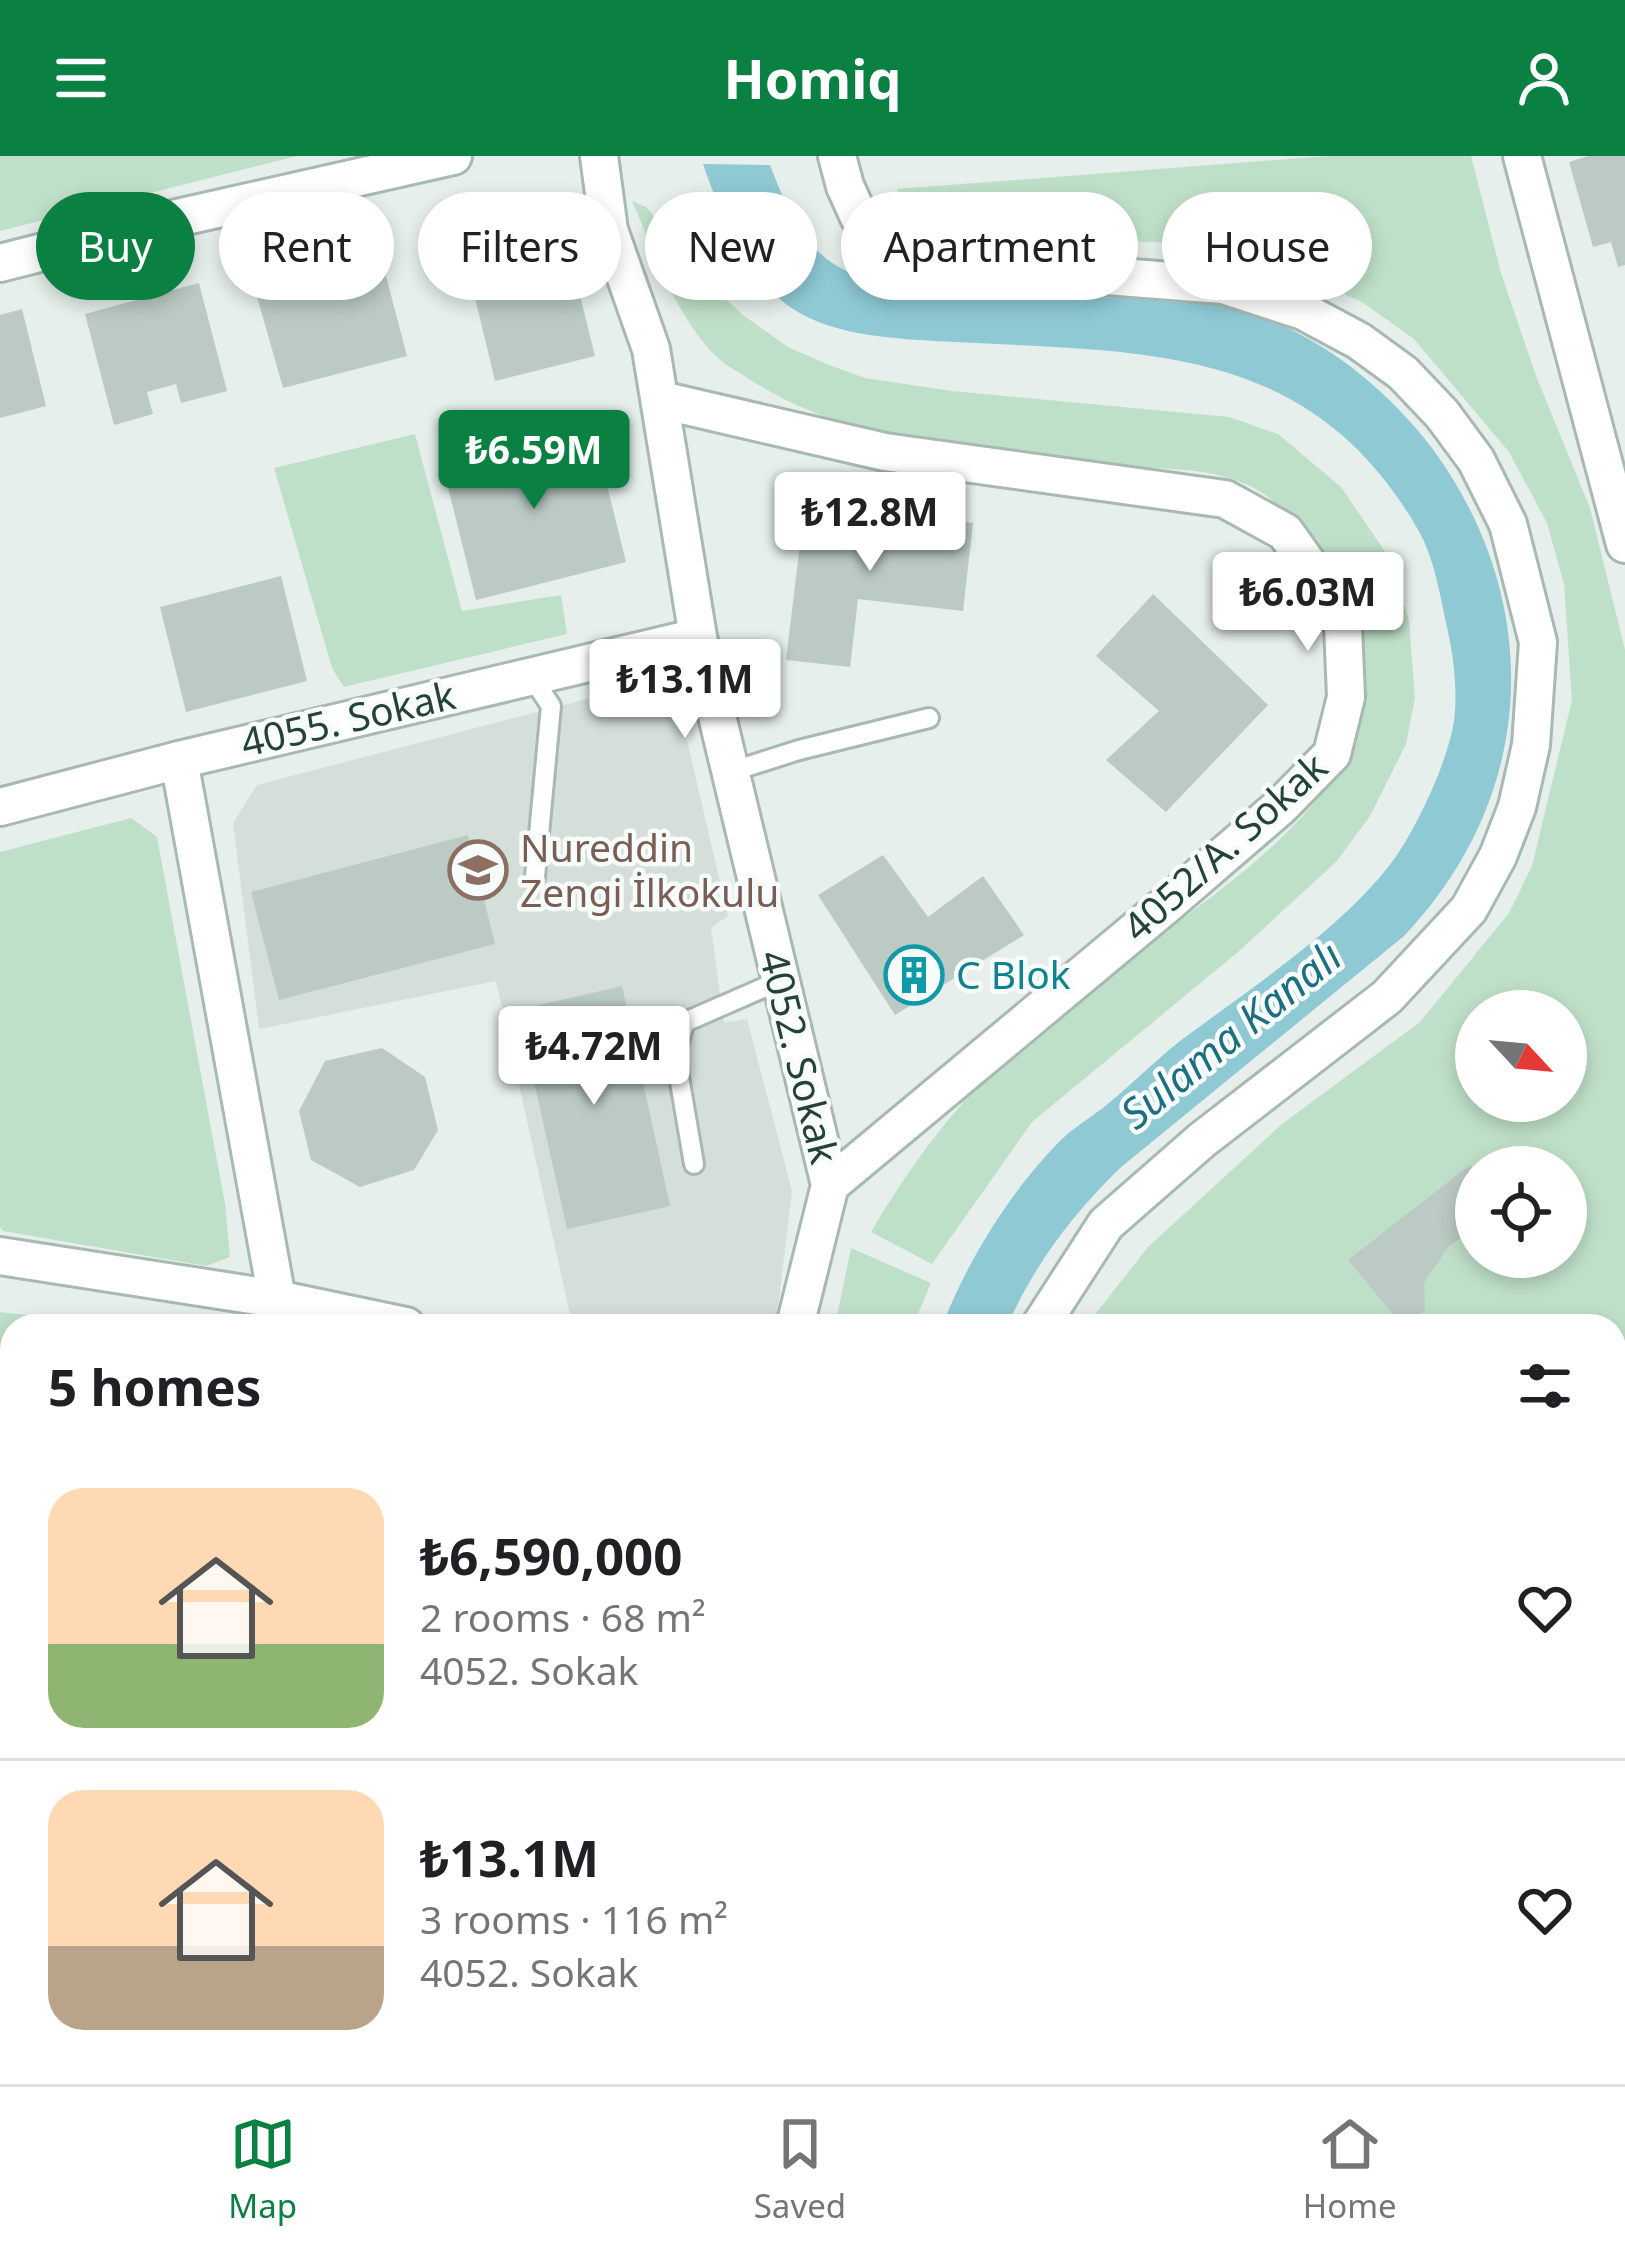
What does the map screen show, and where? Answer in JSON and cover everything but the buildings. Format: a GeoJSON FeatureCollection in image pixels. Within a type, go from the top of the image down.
{"type":"FeatureCollection","features":[{"type":"Feature","properties":{"kind":"street"},"geometry":{"type":"LineString","coordinates":[[0,263],[454,156]]}},
{"type":"Feature","properties":{"kind":"street","name":"4052. Sokak"},"geometry":{"type":"LineString","coordinates":[[599,156],[609,230],[650,349],[661,400],[698,637],[830,1185],[798,1314]]}},
{"type":"Feature","properties":{"kind":"street"},"geometry":{"type":"LineString","coordinates":[[837,156],[844,186],[860,217],[880,238],[912,253],[1043,271],[1223,285],[1303,311],[1359,341],[1403,373],[1476,460],[1508,524],[1538,642],[1531,745],[1517,807],[1498,856],[1469,909],[1388,997],[1202,1140],[1106,1224],[1048,1314]]}},
{"type":"Feature","properties":{"kind":"street"},"geometry":{"type":"LineString","coordinates":[[1522,156],[1625,544]]}},
{"type":"Feature","properties":{"kind":"street","name":"4052/A. Sokak"},"geometry":{"type":"LineString","coordinates":[[661,400],[885,452],[1225,500],[1285,532],[1317,577],[1343,626],[1346,697],[1332,754],[1248,835],[830,1185]]}},
{"type":"Feature","properties":{"kind":"street","name":"4055. Sokak"},"geometry":{"type":"LineString","coordinates":[[0,807],[698,637]]}},
{"type":"Feature","properties":{"kind":"street"},"geometry":{"type":"LineString","coordinates":[[179,760],[249,1306]]}},
{"type":"Feature","properties":{"kind":"street"},"geometry":{"type":"LineString","coordinates":[[0,1256],[249,1306],[312,1314]]}},
{"type":"Feature","properties":{"kind":"lane"},"geometry":{"type":"LineString","coordinates":[[531,676],[550,706],[535,877]]}},
{"type":"Feature","properties":{"kind":"lane"},"geometry":{"type":"LineString","coordinates":[[730,772],[799,749],[929,718]]}},
{"type":"Feature","properties":{"kind":"lane"},"geometry":{"type":"LineString","coordinates":[[694,1164],[676,1053],[685,1022],[779,981]]}},
{"type":"Feature","properties":{"kind":"shaded area"},"geometry":{"type":"Polygon","coordinates":[[[644,684],[679,706],[728,916],[711,928],[724,1023],[747,1019],[792,1191],[777,1314],[570,1314],[496,981],[259,1029],[233,823],[257,785],[644,684]]]}},
{"type":"Feature","properties":{"kind":"green space"},"geometry":{"type":"Polygon","coordinates":[[[0,156],[297,156],[154,192],[36,192],[36,222],[0,231],[0,156]]]}},
{"type":"Feature","properties":{"kind":"green space"},"geometry":{"type":"Polygon","coordinates":[[[1329,156],[1471,156],[1501,273],[1536,376],[1590,508],[1625,650],[1625,1314],[1095,1314],[1148,1247],[1282,1124],[1420,1022],[1509,913],[1532,866],[1572,700],[1564,584],[1547,523],[1509,452],[1414,339],[1358,300],[1372,300],[1372,192],[1162,192],[1162,242],[1138,242],[1138,192],[897,189],[1329,156]]]}},
{"type":"Feature","properties":{"kind":"green space"},"geometry":{"type":"Polygon","coordinates":[[[632,201],[645,207],[645,231],[632,201]]]}},
{"type":"Feature","properties":{"kind":"green space"},"geometry":{"type":"Polygon","coordinates":[[[677,300],[727,300],[788,347],[865,378],[952,391],[1229,417],[1278,434],[1341,487],[1384,550],[1409,620],[1415,698],[1406,744],[1370,816],[1336,862],[1238,952],[1032,1122],[932,1264],[871,1232],[904,1179],[958,1108],[1035,1032],[1227,885],[1299,820],[1348,749],[1358,712],[1359,681],[1331,603],[1297,530],[1282,510],[1245,483],[1199,472],[1149,468],[1063,469],[878,432],[776,395],[726,365],[690,325],[677,300]]]}},
{"type":"Feature","properties":{"kind":"green space"},"geometry":{"type":"Polygon","coordinates":[[[415,434],[462,611],[561,595],[567,634],[344,687],[332,668],[274,468],[415,434]]]}},
{"type":"Feature","properties":{"kind":"green space"},"geometry":{"type":"Polygon","coordinates":[[[131,818],[157,837],[225,1204],[230,1257],[206,1266],[0,1227],[0,852],[131,818]]]}},
{"type":"Feature","properties":{"kind":"green space"},"geometry":{"type":"Polygon","coordinates":[[[851,1248],[931,1283],[918,1314],[837,1314],[851,1248]]]}},
{"type":"Feature","properties":{"kind":"water"},"geometry":{"type":"Polygon","coordinates":[[[703,164],[770,165],[781,192],[713,192],[703,164]]]}},
{"type":"Feature","properties":{"kind":"water","name":"Sulama Kanalı"},"geometry":{"type":"Polygon","coordinates":[[[817,250],[841,268],[841,300],[1138,298],[1253,314],[1329,351],[1415,427],[1469,508],[1494,570],[1508,634],[1511,698],[1501,761],[1481,822],[1448,881],[1404,936],[1120,1168],[1056,1242],[1013,1314],[947,1314],[991,1229],[1039,1164],[1063,1138],[1180,1041],[1344,914],[1389,866],[1410,834],[1440,770],[1455,711],[1453,658],[1436,576],[1417,528],[1374,467],[1326,422],[1273,390],[1216,369],[1156,356],[848,331],[782,300],[817,300],[817,250]]]}},
{"type":"Feature","properties":{"kind":"place","name":"Nureddin Zengi İlkokulu"},"geometry":{"type":"Point","coordinates":[478,870]}},
{"type":"Feature","properties":{"kind":"place","name":"C Blok"},"geometry":{"type":"Point","coordinates":[914,975]}}]}
